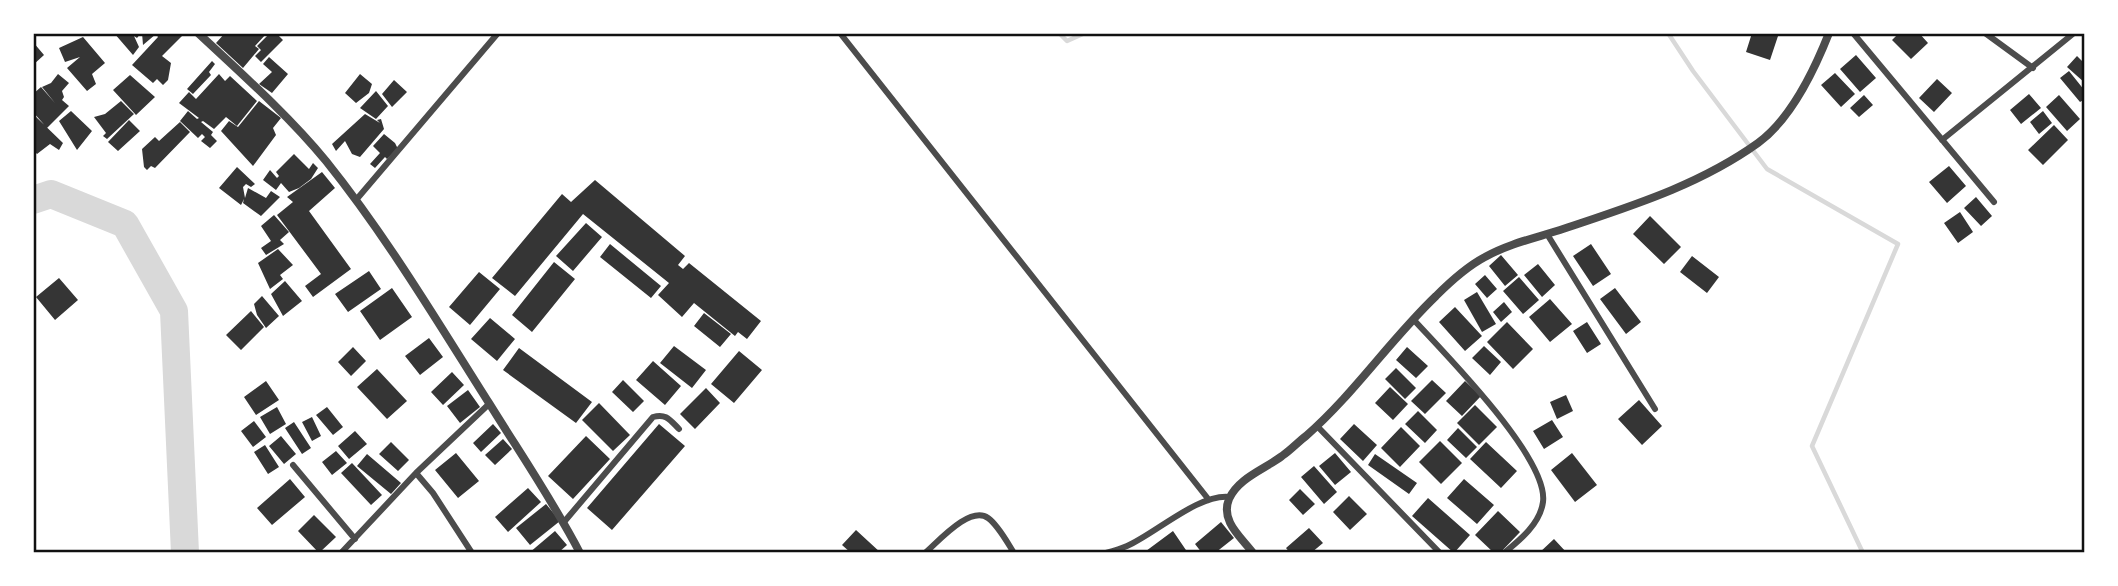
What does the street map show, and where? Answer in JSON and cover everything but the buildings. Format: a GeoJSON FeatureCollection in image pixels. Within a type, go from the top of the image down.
{"type":"FeatureCollection","features":[{"type":"Feature","properties":{"kind":"street"},"geometry":{"type":"LineString","coordinates":[[198,33],[270,100],[325,160],[356,200],[433,311],[564,522],[580,553]]}},
{"type":"Feature","properties":{"kind":"street"},"geometry":{"type":"LineString","coordinates":[[356,200],[498,33]]}},
{"type":"Feature","properties":{"kind":"street"},"geometry":{"type":"LineString","coordinates":[[840,33],[1209,500]]}},
{"type":"Feature","properties":{"kind":"street"},"geometry":{"type":"LineString","coordinates":[[1254,553],[1233,529],[1227,517],[1230,497],[1240,483],[1283,455],[1317,426],[1347,396],[1413,318],[1470,266],[1487,256],[1547,234],[1634,206],[1730,163],[1761,141],[1776,126],[1820,55],[1829,33]]}},
{"type":"Feature","properties":{"kind":"street"},"geometry":{"type":"LineString","coordinates":[[1853,33],[1994,202]]}},
{"type":"Feature","properties":{"kind":"street"},"geometry":{"type":"LineString","coordinates":[[1985,33],[2033,68]]}},
{"type":"Feature","properties":{"kind":"street"},"geometry":{"type":"LineString","coordinates":[[1942,140],[2074,33]]}},
{"type":"Feature","properties":{"kind":"street"},"geometry":{"type":"LineString","coordinates":[[1547,234],[1655,409]]}},
{"type":"Feature","properties":{"kind":"street"},"geometry":{"type":"LineString","coordinates":[[1413,318],[1489,403],[1532,464],[1541,486],[1543,501],[1531,528],[1513,550],[1504,553]]}},
{"type":"Feature","properties":{"kind":"street"},"geometry":{"type":"LineString","coordinates":[[341,553],[416,473],[489,404]]}},
{"type":"Feature","properties":{"kind":"street"},"geometry":{"type":"LineString","coordinates":[[564,522],[653,417],[662,414],[678,429]]}},
{"type":"Feature","properties":{"kind":"street"},"geometry":{"type":"LineString","coordinates":[[1317,426],[1440,553]]}},
{"type":"Feature","properties":{"kind":"street"},"geometry":{"type":"LineString","coordinates":[[293,465],[355,539]]}},
{"type":"Feature","properties":{"kind":"street"},"geometry":{"type":"LineString","coordinates":[[416,473],[433,493],[472,553]]}},
{"type":"Feature","properties":{"kind":"street"},"geometry":{"type":"LineString","coordinates":[[1106,553],[1129,550],[1209,500],[1230,497]]}},
{"type":"Feature","properties":{"kind":"street"},"geometry":{"type":"LineString","coordinates":[[925,553],[964,519],[980,514],[989,518],[1014,553]]}},
{"type":"Feature","properties":{"kind":"waterway"},"geometry":{"type":"LineString","coordinates":[[1059,33],[1067,41],[1085,33]]}},
{"type":"Feature","properties":{"kind":"waterway"},"geometry":{"type":"LineString","coordinates":[[1668,33],[1693,71],[1767,169],[1898,244],[1812,446],[1863,553]]}},
{"type":"Feature","properties":{"kind":"waterway"},"geometry":{"type":"LineString","coordinates":[[33,200],[51,194],[125,224],[174,311],[185,553]]}}]}
